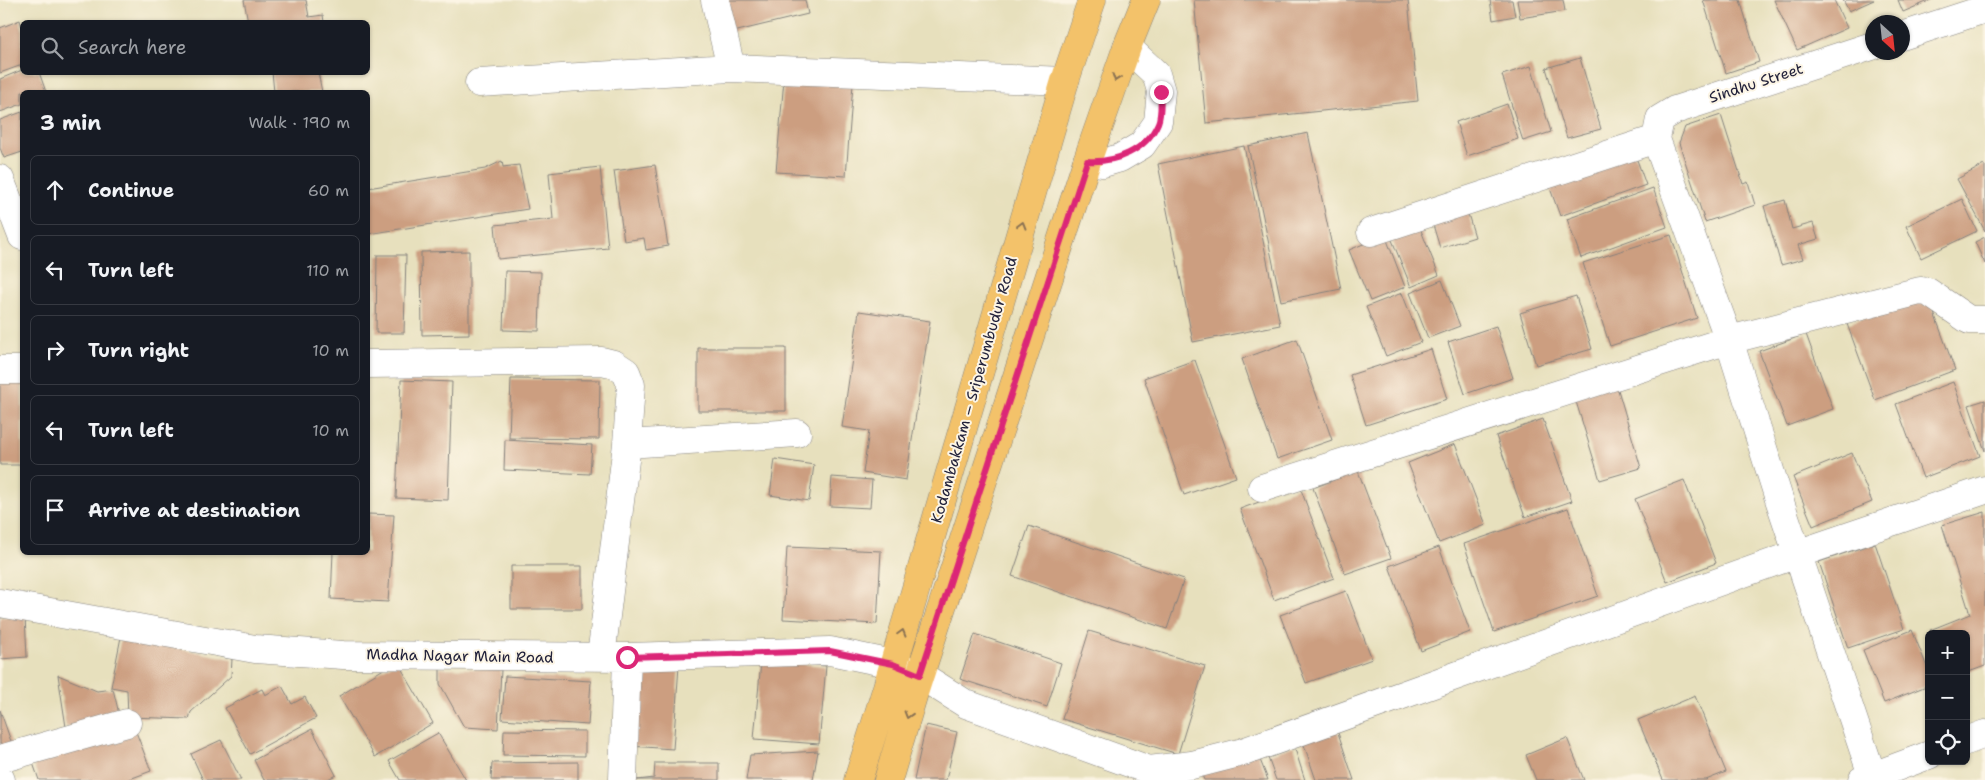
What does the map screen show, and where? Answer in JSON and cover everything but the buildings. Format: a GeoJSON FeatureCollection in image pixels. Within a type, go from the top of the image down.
{"type":"FeatureCollection","features":[{"type":"Feature","properties":{"kind":"main road","name":"Kodambakkam – Sriperumbudur Road"},"geometry":{"type":"LineString","coordinates":[[858,780],[1065,81],[1092,0]]}},
{"type":"Feature","properties":{"kind":"main road"},"geometry":{"type":"LineString","coordinates":[[888,780],[920,675],[1087,161],[1127,47],[1146,0]]}},
{"type":"Feature","properties":{"kind":"street"},"geometry":{"type":"LineString","coordinates":[[715,0],[731,68]]}},
{"type":"Feature","properties":{"kind":"street"},"geometry":{"type":"LineString","coordinates":[[1910,33],[1985,9]]}},
{"type":"Feature","properties":{"kind":"street"},"geometry":{"type":"LineString","coordinates":[[1087,161],[1104,163],[1120,158],[1142,145],[1158,122],[1161,92],[1156,74],[1127,47]]}},
{"type":"Feature","properties":{"kind":"street","name":"Sindhu Street"},"geometry":{"type":"LineString","coordinates":[[1656,139],[1660,119],[1675,110],[1865,48]]}},
{"type":"Feature","properties":{"kind":"street"},"geometry":{"type":"LineString","coordinates":[[479,83],[731,68],[1065,81]]}},
{"type":"Feature","properties":{"kind":"street"},"geometry":{"type":"LineString","coordinates":[[1371,232],[1656,139],[1729,340],[1867,778],[1925,756]]}},
{"type":"Feature","properties":{"kind":"street"},"geometry":{"type":"LineString","coordinates":[[0,179],[20,231]]}},
{"type":"Feature","properties":{"kind":"street"},"geometry":{"type":"LineString","coordinates":[[1262,488],[1729,340],[1920,291],[1928,292],[1969,320],[1985,320]]}},
{"type":"Feature","properties":{"kind":"street"},"geometry":{"type":"LineString","coordinates":[[370,364],[602,361],[614,364],[626,372],[631,385],[614,657],[623,780]]}},
{"type":"Feature","properties":{"kind":"street"},"geometry":{"type":"LineString","coordinates":[[0,370],[20,370]]}},
{"type":"Feature","properties":{"kind":"street"},"geometry":{"type":"LineString","coordinates":[[627,444],[797,433]]}},
{"type":"Feature","properties":{"kind":"street","name":"Madha Nagar Main Road"},"geometry":{"type":"LineString","coordinates":[[0,603],[255,649],[343,654],[614,657],[830,651],[893,664],[920,675],[966,704],[1149,770],[1192,765],[1243,752],[1797,554],[1985,490]]}},
{"type":"Feature","properties":{"kind":"street"},"geometry":{"type":"LineString","coordinates":[[0,759],[127,723]]}},
{"type":"Feature","properties":{"kind":"street"},"geometry":{"type":"LineString","coordinates":[[1970,740],[1985,734]]}},
{"type":"Feature","properties":{"kind":"route"},"geometry":{"type":"LineString","coordinates":[[627,657],[830,651],[893,664],[920,675],[1087,161],[1104,163],[1120,158],[1142,145],[1158,122],[1161,92]]}}]}
